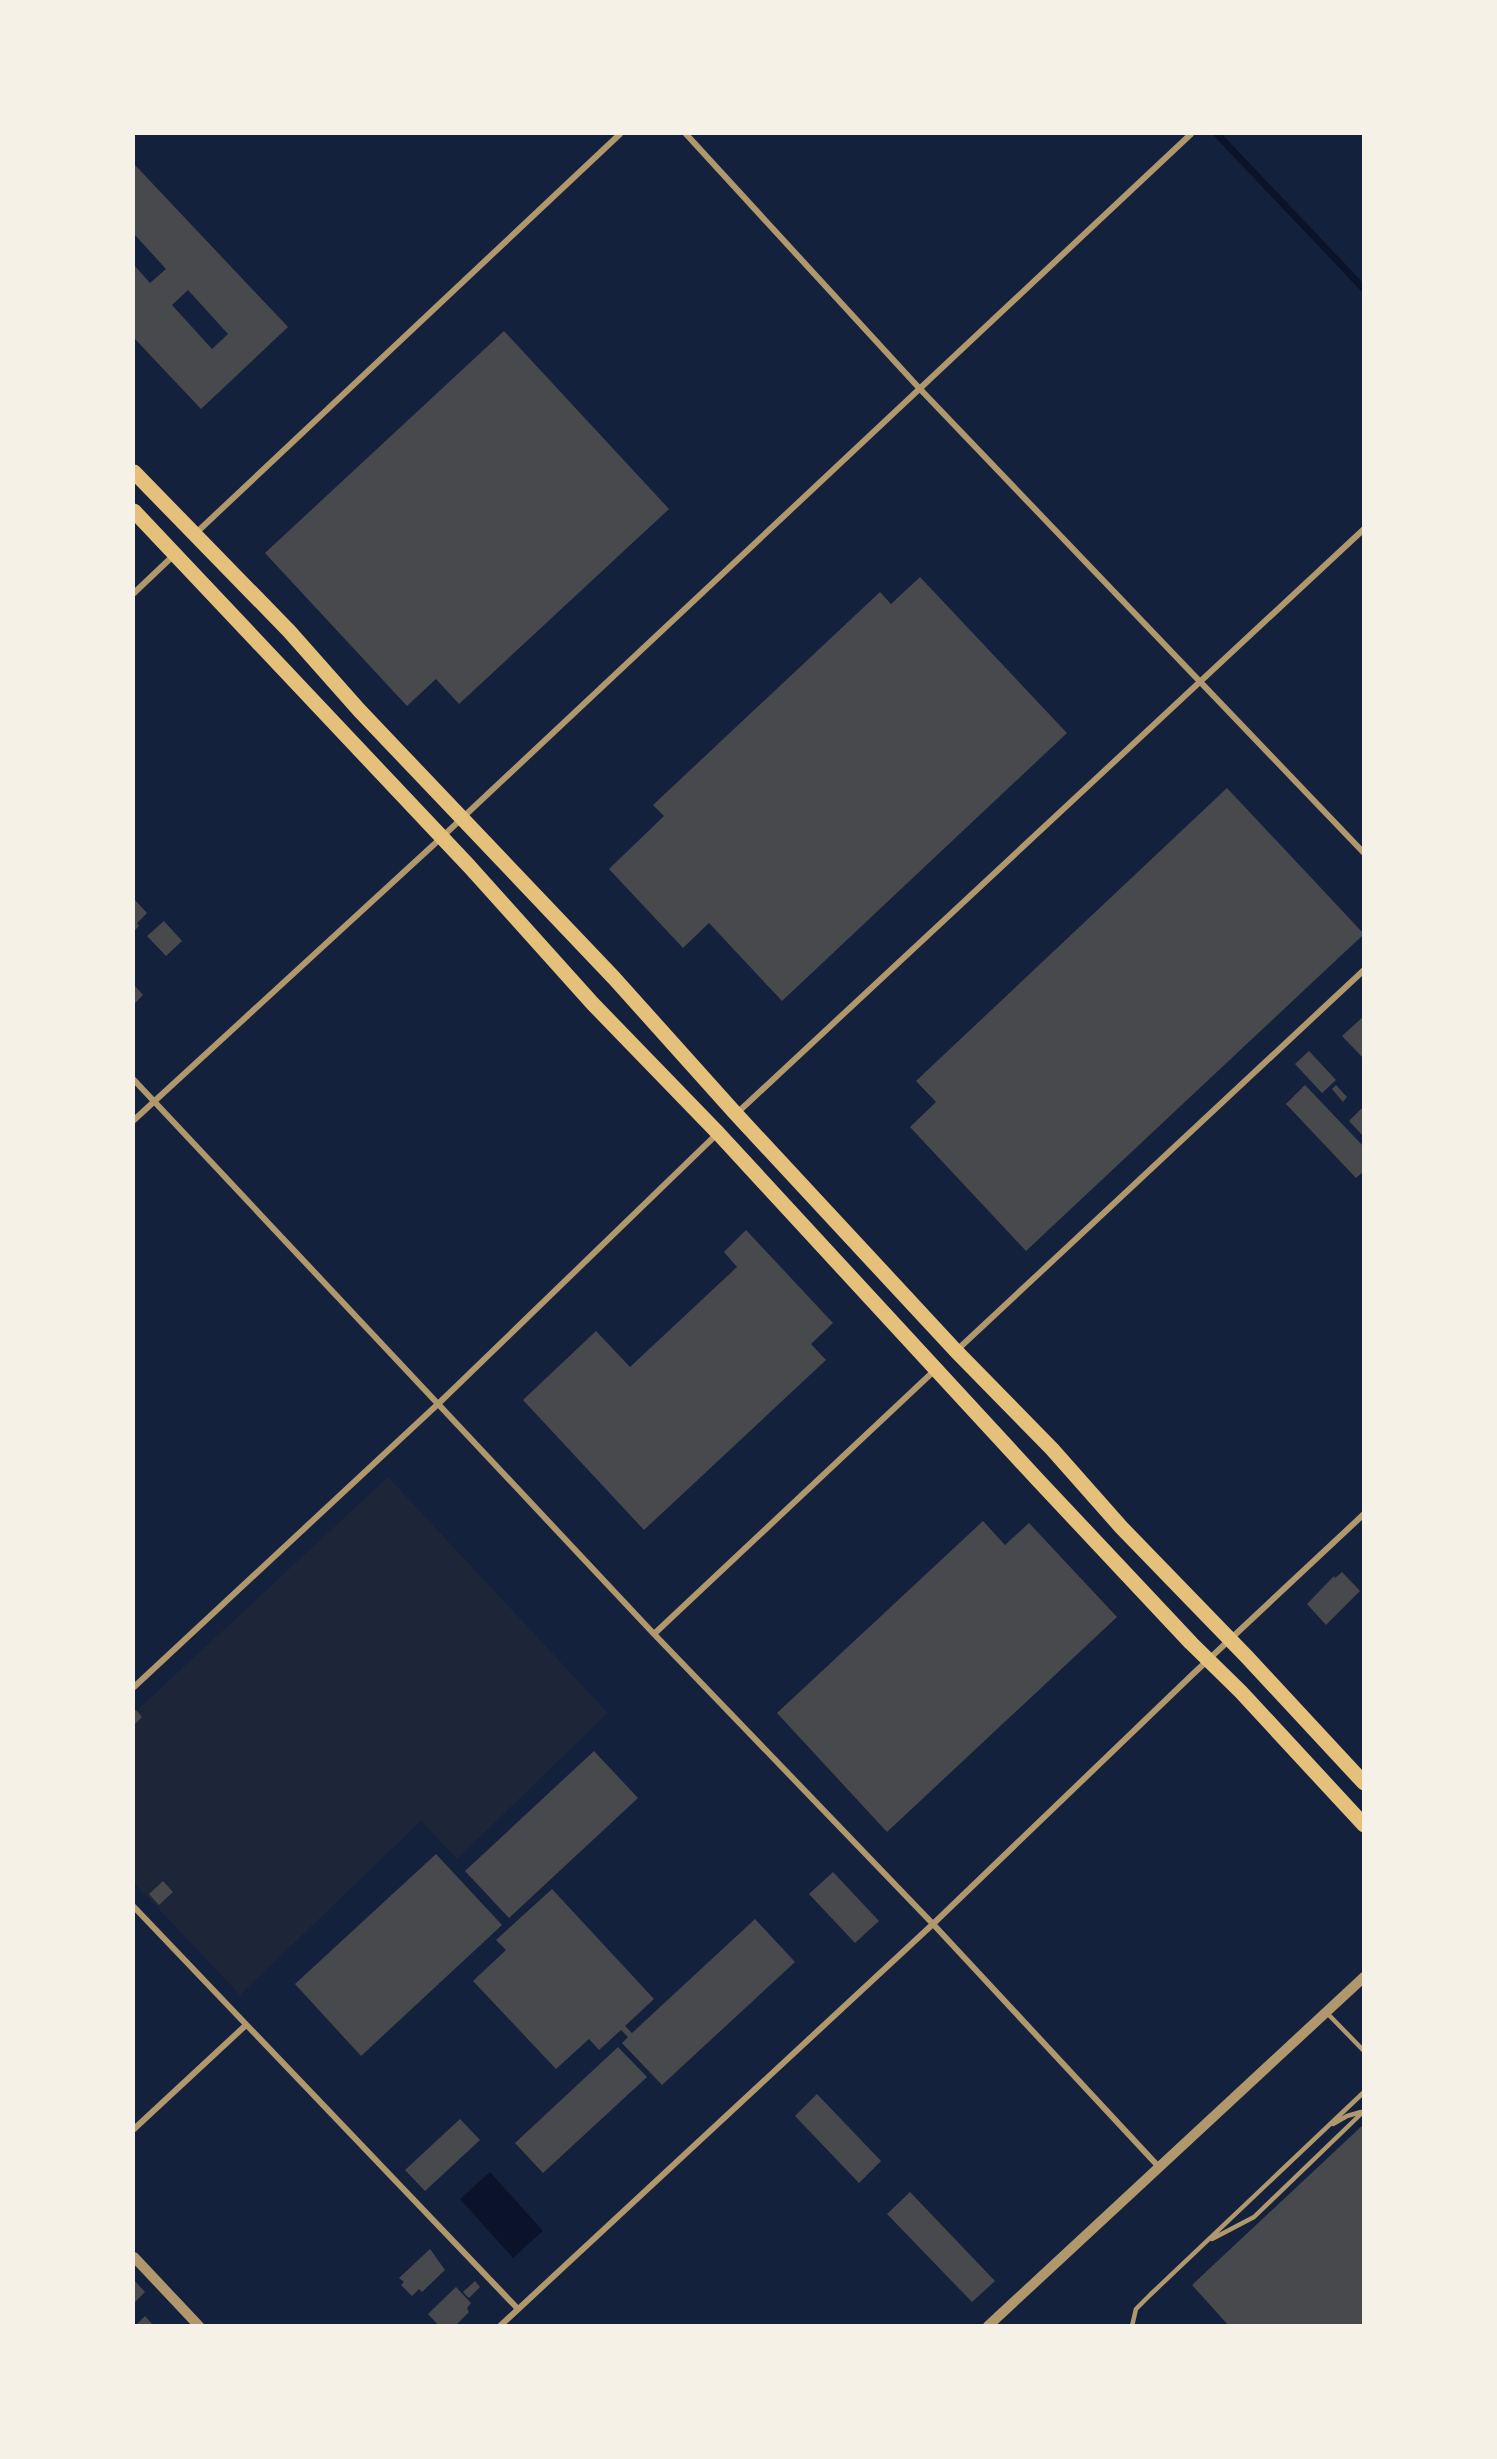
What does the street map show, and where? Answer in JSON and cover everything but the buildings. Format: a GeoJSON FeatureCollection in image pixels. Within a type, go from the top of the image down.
{"type":"FeatureCollection","features":[{"type":"Feature","properties":{"kind":"main road"},"geometry":{"type":"LineString","coordinates":[[134,472],[289,631],[359,710],[614,978],[736,1114],[956,1351],[1052,1449],[1120,1527],[1364,1783]]}},
{"type":"Feature","properties":{"kind":"main road"},"geometry":{"type":"LineString","coordinates":[[134,511],[441,838],[593,1004],[718,1133],[1037,1479],[1241,1692],[1364,1825]]}},
{"type":"Feature","properties":{"kind":"street"},"geometry":{"type":"LineString","coordinates":[[193,535],[620,134]]}},
{"type":"Feature","properties":{"kind":"street"},"geometry":{"type":"LineString","coordinates":[[686,134],[920,389],[1364,854]]}},
{"type":"Feature","properties":{"kind":"street"},"geometry":{"type":"LineString","coordinates":[[134,1120],[441,838],[1191,134]]}},
{"type":"Feature","properties":{"kind":"street"},"geometry":{"type":"LineString","coordinates":[[736,1114],[1364,529]]}},
{"type":"Feature","properties":{"kind":"street"},"geometry":{"type":"LineString","coordinates":[[134,593],[174,555]]}},
{"type":"Feature","properties":{"kind":"street"},"geometry":{"type":"LineString","coordinates":[[956,1351],[1364,970]]}},
{"type":"Feature","properties":{"kind":"street"},"geometry":{"type":"LineString","coordinates":[[134,1080],[654,1634],[933,1924],[1158,2166]]}},
{"type":"Feature","properties":{"kind":"street"},"geometry":{"type":"LineString","coordinates":[[134,1687],[438,1404],[718,1133]]}},
{"type":"Feature","properties":{"kind":"street"},"geometry":{"type":"LineString","coordinates":[[654,1634],[937,1368]]}},
{"type":"Feature","properties":{"kind":"street"},"geometry":{"type":"LineString","coordinates":[[500,2325],[933,1924],[1364,1514]]}},
{"type":"Feature","properties":{"kind":"street"},"geometry":{"type":"LineString","coordinates":[[134,1907],[518,2309]]}},
{"type":"Feature","properties":{"kind":"street"},"geometry":{"type":"LineString","coordinates":[[988,2325],[1364,1977]]}},
{"type":"Feature","properties":{"kind":"street"},"geometry":{"type":"LineString","coordinates":[[134,2129],[246,2025]]}},
{"type":"Feature","properties":{"kind":"street"},"geometry":{"type":"LineString","coordinates":[[134,2257],[199,2325]]}},
{"type":"Feature","properties":{"kind":"lane"},"geometry":{"type":"LineString","coordinates":[[1326,2012],[1364,2051]]}},
{"type":"Feature","properties":{"kind":"lane"},"geometry":{"type":"LineString","coordinates":[[1132,2325],[1136,2310],[1364,2092]]}},
{"type":"Feature","properties":{"kind":"lane"},"geometry":{"type":"LineString","coordinates":[[1323,2130],[1347,2116],[1364,2111]]}},
{"type":"Feature","properties":{"kind":"lane"},"geometry":{"type":"LineString","coordinates":[[1202,2246],[1227,2229],[1254,2217],[1364,2111]]}},
{"type":"Feature","properties":{"kind":"shaded area"},"geometry":{"type":"Polygon","coordinates":[[[388,1477],[608,1713],[457,1859],[421,1821],[240,1995],[134,1883],[134,1713],[388,1477]]]}},
{"type":"Feature","properties":{"kind":"shaded area"},"geometry":{"type":"Polygon","coordinates":[[[490,2172],[543,2231],[513,2258],[460,2199],[490,2172]]]}},
{"type":"Feature","properties":{"kind":"waterway"},"geometry":{"type":"LineString","coordinates":[[1217,134],[1364,289]]}}]}
